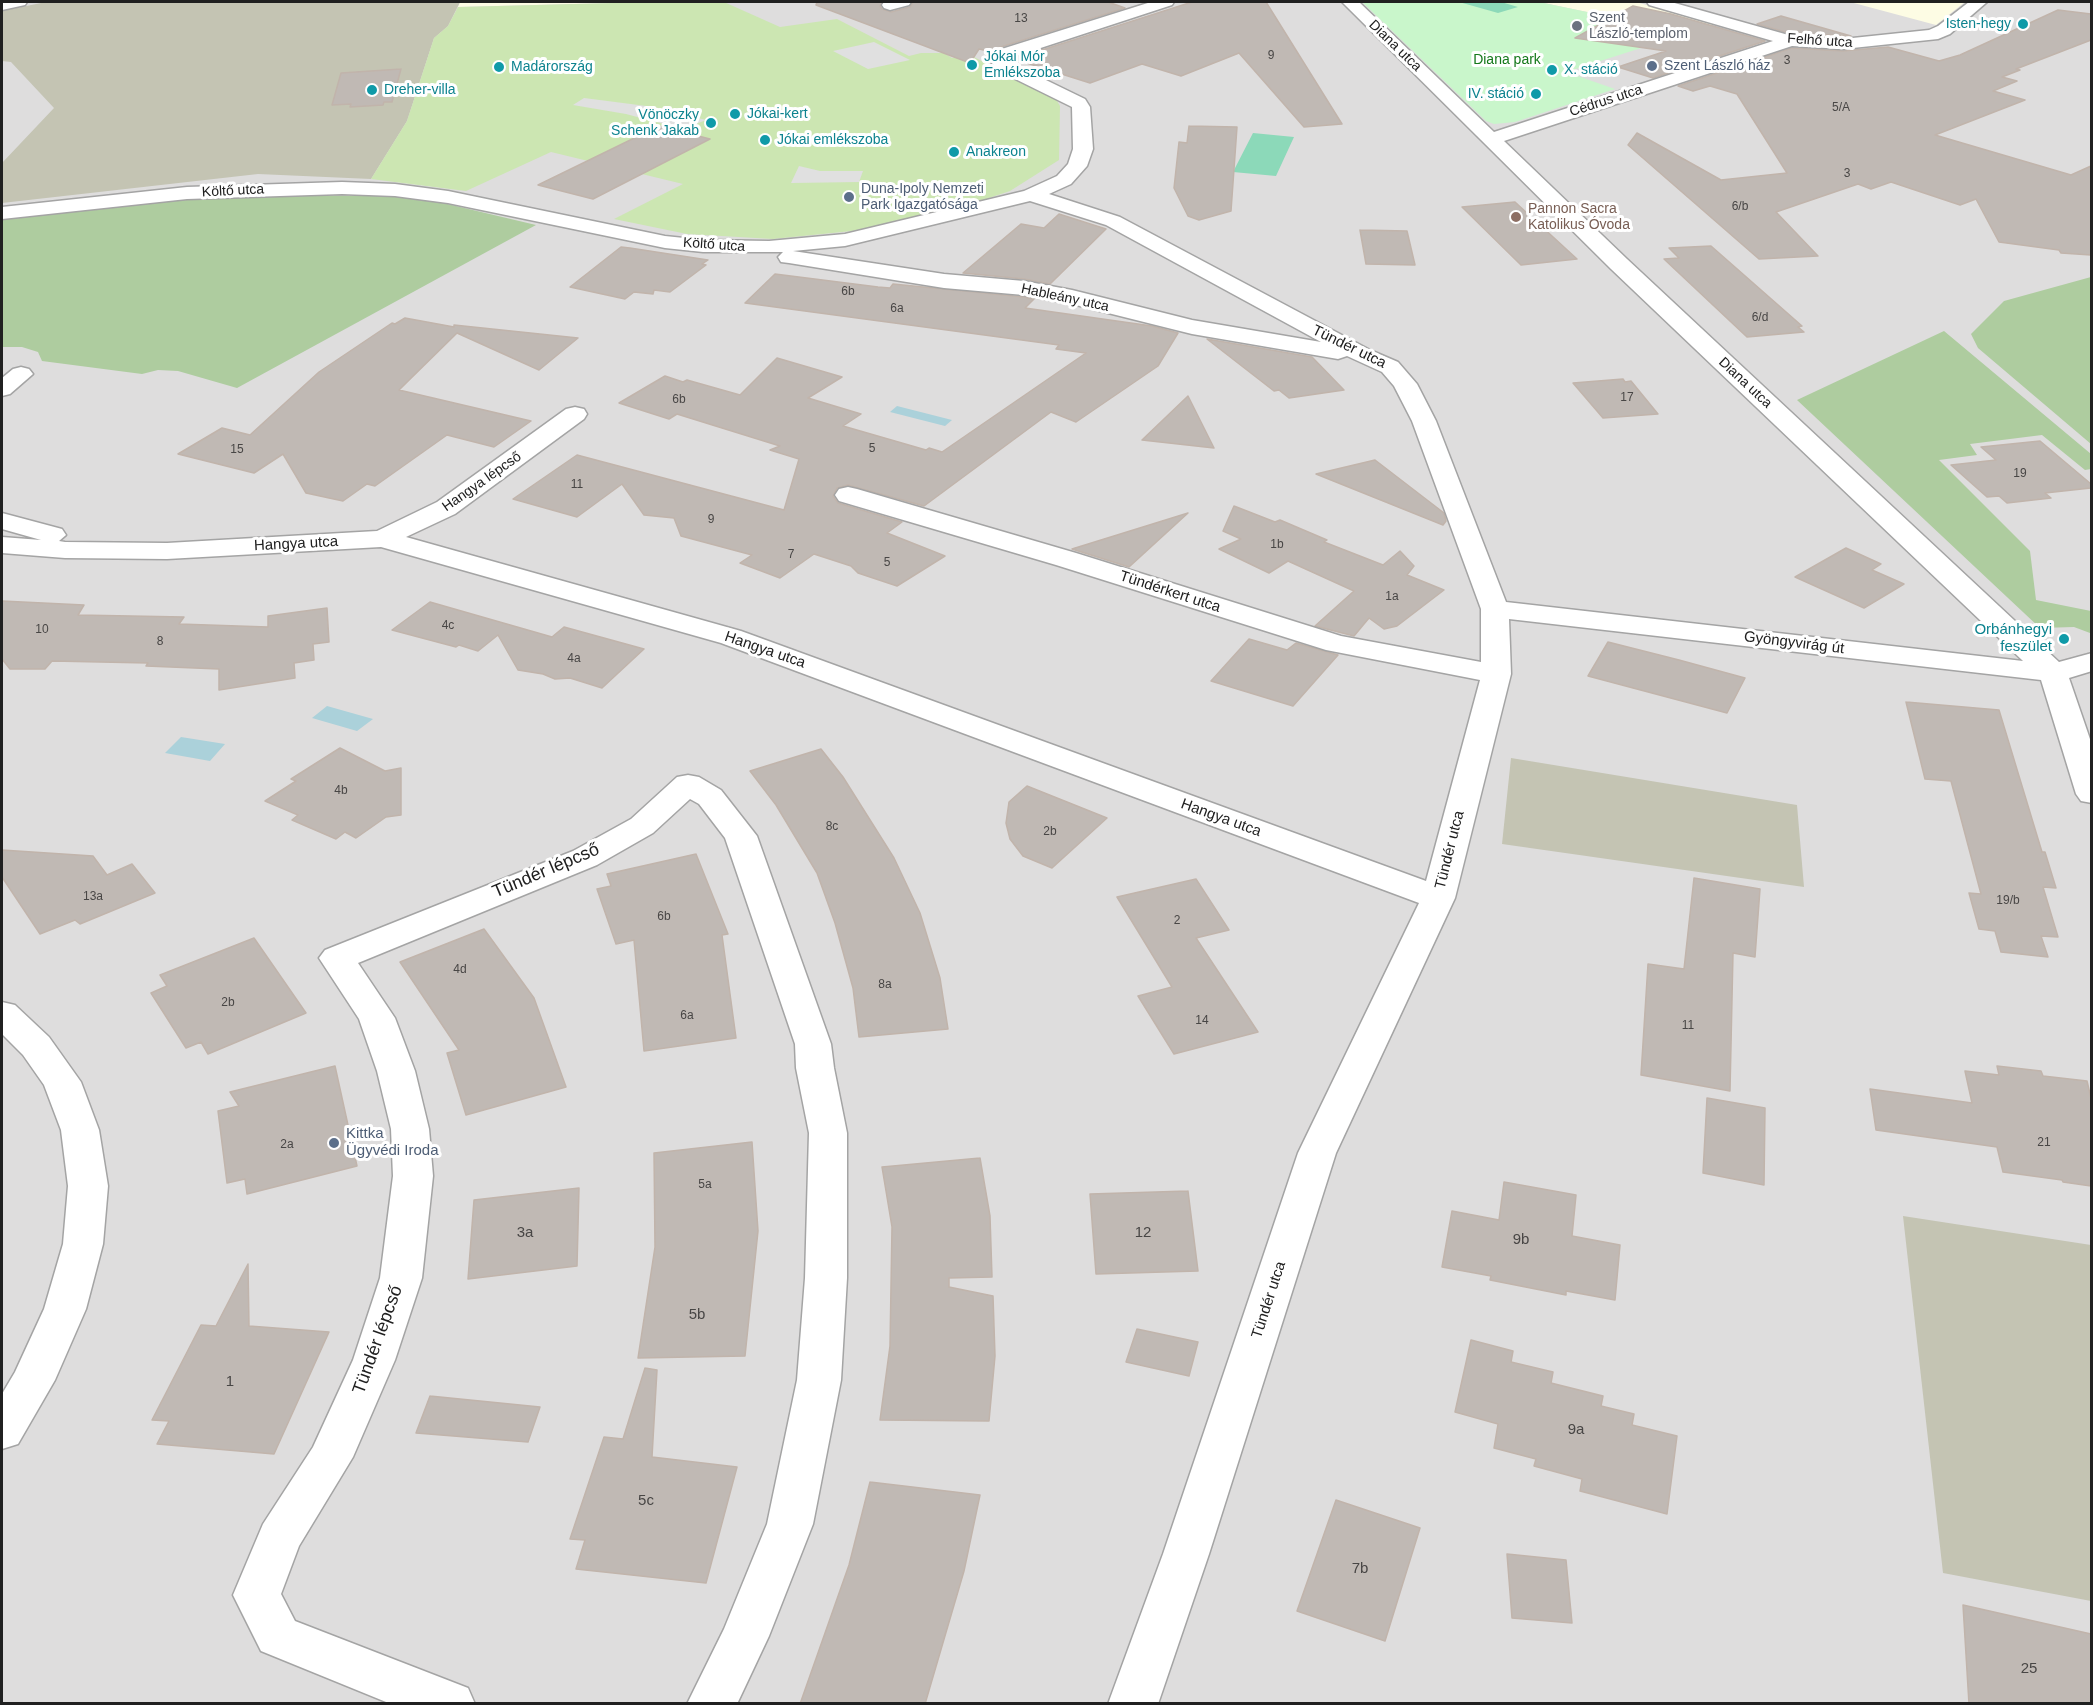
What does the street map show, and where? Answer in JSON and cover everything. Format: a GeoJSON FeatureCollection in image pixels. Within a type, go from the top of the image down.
{"type":"FeatureCollection","features":[{"type":"Feature","properties":{"kind":"street"},"geometry":{"type":"LineString","coordinates":[[2,5],[20,2]]}},
{"type":"Feature","properties":{"kind":"street","name":"Költő utca"},"geometry":{"type":"LineString","coordinates":[[2,213],[188,194],[271,189],[395,190],[448,197],[665,242],[768,248],[845,240],[904,228],[1031,195],[1064,180],[1077,166],[1083,149],[1081,107],[1078,103],[1007,68],[995,57],[1166,2]]}},
{"type":"Feature","properties":{"kind":"street","name":"Diana utca"},"geometry":{"type":"LineString","coordinates":[[1350,2],[1619,264],[2053,673],[2091,794]]}},
{"type":"Feature","properties":{"kind":"street","name":"Felhő utca"},"geometry":{"type":"LineString","coordinates":[[1655,2],[1791,41],[1859,44],[1932,35],[1944,30],[1979,2]]}},
{"type":"Feature","properties":{"kind":"street","name":"Cédrus utca"},"geometry":{"type":"LineString","coordinates":[[1490,139],[1791,41]]}},
{"type":"Feature","properties":{"kind":"street","name":"Tündér utca"},"geometry":{"type":"LineString","coordinates":[[1031,195],[1113,221],[1362,355],[1390,366],[1405,384],[1424,421],[1495,609],[1496,674],[1438,898],[1317,1153],[1186,1554],[1133,1704]]}},
{"type":"Feature","properties":{"kind":"street","name":"Hableány utca"},"geometry":{"type":"LineString","coordinates":[[768,248],[790,258],[944,281],[1033,290],[1072,297],[1192,327],[1362,355]]}},
{"type":"Feature","properties":{"kind":"street"},"geometry":{"type":"LineString","coordinates":[[2,389],[21,374]]}},
{"type":"Feature","properties":{"kind":"street","name":"Hangya lépcső"},"geometry":{"type":"LineString","coordinates":[[382,539],[446,508],[575,414]]}},
{"type":"Feature","properties":{"kind":"street","name":"Tündérkert utca"},"geometry":{"type":"LineString","coordinates":[[848,495],[1066,559],[1336,644],[1496,674]]}},
{"type":"Feature","properties":{"kind":"street"},"geometry":{"type":"LineString","coordinates":[[2,521],[57,536],[65,550]]}},
{"type":"Feature","properties":{"kind":"street","name":"Hangya utca"},"geometry":{"type":"LineString","coordinates":[[2,545],[65,550],[167,551],[382,539],[731,637],[1438,898]]}},
{"type":"Feature","properties":{"kind":"street","name":"Gyöngyvirág út"},"geometry":{"type":"LineString","coordinates":[[1495,609],[2053,673],[2091,662]]}},
{"type":"Feature","properties":{"kind":"street","name":"Tündér lépcső"},"geometry":{"type":"LineString","coordinates":[[450,1704],[278,1636],[257,1595],[279,1538],[332,1458],[374,1360],[401,1278],[413,1176],[410,1129],[396,1071],[377,1018],[337,958],[585,858],[642,826],[688,784],[710,797],[741,836],[813,1044],[815,1068],[828,1133],[826,1278],[819,1380],[790,1524],[745,1635],[712,1704]]}},
{"type":"Feature","properties":{"kind":"street"},"geometry":{"type":"LineString","coordinates":[[2,1014],[36,1046],[62,1082],[80,1130],[88,1186],[83,1244],[65,1309],[33,1380],[2,1431]]}},
{"type":"Feature","properties":{"kind":"shaded area"},"geometry":{"type":"Polygon","coordinates":[[[2,2],[2091,2],[2091,1703],[2,1703],[2,2]]]}},
{"type":"Feature","properties":{"kind":"shaded area"},"geometry":{"type":"Polygon","coordinates":[[[46,2],[460,2],[448,26],[434,38],[407,121],[371,179],[258,174],[2,203],[2,163],[54,108],[11,62],[2,61],[2,11],[46,2]]]}},
{"type":"Feature","properties":{"kind":"shaded area"},"geometry":{"type":"Polygon","coordinates":[[[460,2],[652,2],[458,7],[460,2]]]}},
{"type":"Feature","properties":{"kind":"shaded area"},"geometry":{"type":"Polygon","coordinates":[[[1539,2],[1636,2],[1714,24],[1688,33],[1539,2]]]}},
{"type":"Feature","properties":{"kind":"shaded area"},"geometry":{"type":"Polygon","coordinates":[[[1850,2],[1965,2],[1936,25],[1850,2]]]}},
{"type":"Feature","properties":{"kind":"shaded area"},"geometry":{"type":"Polygon","coordinates":[[[874,42],[910,60],[868,69],[833,51],[874,42]]]}},
{"type":"Feature","properties":{"kind":"shaded area"},"geometry":{"type":"Polygon","coordinates":[[[584,98],[654,107],[706,120],[683,129],[626,114],[573,105],[584,98]]]}},
{"type":"Feature","properties":{"kind":"shaded area"},"geometry":{"type":"Polygon","coordinates":[[[799,166],[820,171],[863,171],[859,182],[791,183],[799,166]]]}},
{"type":"Feature","properties":{"kind":"shaded area"},"geometry":{"type":"Polygon","coordinates":[[[1511,758],[1797,805],[1804,887],[1502,844],[1511,758]]]}},
{"type":"Feature","properties":{"kind":"shaded area"},"geometry":{"type":"Polygon","coordinates":[[[1903,1216],[2091,1245],[2091,1601],[1943,1573],[1903,1216]]]}},
{"type":"Feature","properties":{"kind":"green space","name":"Jókai-kert"},"geometry":{"type":"Polygon","coordinates":[[[724,2],[780,27],[837,19],[909,56],[921,53],[944,53],[952,58],[970,55],[1056,99],[1060,106],[1059,160],[1010,191],[977,202],[852,231],[773,239],[687,234],[614,219],[683,184],[551,152],[466,191],[371,179],[407,121],[434,38],[448,26],[458,7],[724,2]]]}},
{"type":"Feature","properties":{"kind":"green space","name":"Diana park"},"geometry":{"type":"Polygon","coordinates":[[[1362,2],[1539,2],[1688,33],[1566,72],[1615,89],[1515,122],[1494,124],[1486,121],[1362,2]]]}},
{"type":"Feature","properties":{"kind":"green space"},"geometry":{"type":"Polygon","coordinates":[[[1459,2],[1501,2],[1518,7],[1498,13],[1459,2]]]}},
{"type":"Feature","properties":{"kind":"green space"},"geometry":{"type":"Polygon","coordinates":[[[1253,133],[1294,137],[1276,176],[1233,172],[1253,133]]]}},
{"type":"Feature","properties":{"kind":"green space"},"geometry":{"type":"Polygon","coordinates":[[[273,195],[392,196],[439,202],[536,225],[237,388],[178,371],[158,370],[142,374],[42,361],[38,352],[22,347],[2,347],[2,218],[151,202],[273,195]]]}},
{"type":"Feature","properties":{"kind":"green space"},"geometry":{"type":"Polygon","coordinates":[[[2092,277],[2091,444],[1978,348],[1971,334],[2004,301],[2092,277]]]}},
{"type":"Feature","properties":{"kind":"green space"},"geometry":{"type":"Polygon","coordinates":[[[1944,331],[2091,454],[2091,469],[2085,470],[2042,435],[1970,444],[1977,455],[1939,460],[2030,551],[2036,600],[2091,611],[2090,633],[2074,627],[2040,628],[1797,400],[1944,331]]]}},
{"type":"Feature","properties":{"kind":"water"},"geometry":{"type":"Polygon","coordinates":[[[897,406],[952,420],[945,426],[890,412],[897,406]]]}},
{"type":"Feature","properties":{"kind":"water"},"geometry":{"type":"Polygon","coordinates":[[[327,706],[373,719],[357,731],[312,718],[327,706]]]}},
{"type":"Feature","properties":{"kind":"water"},"geometry":{"type":"Polygon","coordinates":[[[181,737],[225,744],[210,761],[165,753],[181,737]]]}},
{"type":"Feature","properties":{"kind":"building"},"geometry":{"type":"Polygon","coordinates":[[[817,2],[882,2],[880,6],[882,9],[891,12],[910,7],[913,2],[1108,2],[1125,8],[988,51],[979,49],[970,63],[816,5],[817,2]]]}},
{"type":"Feature","properties":{"kind":"building"},"geometry":{"type":"Polygon","coordinates":[[[1192,2],[1266,2],[1342,124],[1304,127],[1239,53],[1181,76],[1142,64],[1090,83],[1014,59],[1192,2]]]}},
{"type":"Feature","properties":{"kind":"building"},"geometry":{"type":"Polygon","coordinates":[[[1633,6],[1671,14],[1765,41],[1653,78],[1618,67],[1666,51],[1575,38],[1633,6]]]}},
{"type":"Feature","properties":{"kind":"building"},"geometry":{"type":"Polygon","coordinates":[[[2058,10],[2091,14],[2091,40],[2016,69],[2020,70],[2002,77],[2017,81],[1993,91],[2025,100],[1935,135],[2071,175],[2091,166],[2091,255],[2061,253],[2059,250],[1999,242],[1976,199],[1960,205],[1891,182],[1871,189],[1858,184],[1776,212],[1818,256],[1759,259],[1628,145],[1637,133],[1721,180],[1787,173],[1737,94],[1710,86],[1693,91],[1678,86],[1792,48],[1843,51],[1888,47],[1939,61],[1960,55],[2058,10]]]}},
{"type":"Feature","properties":{"kind":"building"},"geometry":{"type":"Polygon","coordinates":[[[1781,16],[1851,36],[1792,34],[1757,24],[1781,16]]]}},
{"type":"Feature","properties":{"kind":"building","name":"Dreher-villa"},"geometry":{"type":"Polygon","coordinates":[[[401,69],[392,102],[384,102],[383,105],[350,107],[351,104],[332,105],[341,73],[401,69]]]}},
{"type":"Feature","properties":{"kind":"building"},"geometry":{"type":"Polygon","coordinates":[[[659,126],[710,139],[593,199],[538,185],[659,126]]]}},
{"type":"Feature","properties":{"kind":"building"},"geometry":{"type":"Polygon","coordinates":[[[1189,126],[1237,127],[1231,211],[1199,220],[1188,216],[1174,188],[1179,142],[1187,143],[1189,126]]]}},
{"type":"Feature","properties":{"kind":"building"},"geometry":{"type":"Polygon","coordinates":[[[1515,202],[1577,259],[1521,265],[1462,207],[1515,202]]]}},
{"type":"Feature","properties":{"kind":"building"},"geometry":{"type":"Polygon","coordinates":[[[1059,214],[1106,229],[1050,284],[963,273],[1021,224],[1044,228],[1059,214]]]}},
{"type":"Feature","properties":{"kind":"building"},"geometry":{"type":"Polygon","coordinates":[[[1360,230],[1407,231],[1415,265],[1366,264],[1360,230]]]}},
{"type":"Feature","properties":{"kind":"building"},"geometry":{"type":"Polygon","coordinates":[[[1711,246],[1802,326],[1798,327],[1804,332],[1747,337],[1664,259],[1679,258],[1669,248],[1711,246]]]}},
{"type":"Feature","properties":{"kind":"building"},"geometry":{"type":"Polygon","coordinates":[[[621,247],[708,260],[702,264],[706,265],[670,292],[654,290],[653,294],[634,292],[625,299],[570,287],[621,247]]]}},
{"type":"Feature","properties":{"kind":"building"},"geometry":{"type":"Polygon","coordinates":[[[775,274],[878,287],[890,288],[893,284],[1024,297],[1034,299],[1025,308],[1152,326],[1178,333],[1158,366],[1076,422],[1051,412],[924,506],[848,485],[837,488],[833,496],[838,503],[902,522],[887,533],[945,556],[897,586],[858,573],[851,566],[814,554],[780,578],[740,563],[752,555],[681,536],[674,518],[644,515],[622,484],[577,517],[513,499],[577,455],[784,510],[799,459],[770,450],[780,446],[677,414],[669,419],[619,403],[665,376],[740,395],[777,358],[842,377],[808,398],[861,414],[843,426],[926,450],[929,448],[942,452],[1086,353],[1056,349],[1059,345],[745,303],[775,274]]]}},
{"type":"Feature","properties":{"kind":"building"},"geometry":{"type":"Polygon","coordinates":[[[405,318],[454,327],[454,325],[578,338],[539,370],[457,333],[399,390],[531,421],[494,447],[447,435],[375,486],[367,484],[343,501],[306,493],[283,454],[254,473],[178,454],[222,428],[250,435],[319,372],[392,323],[395,324],[405,318]]]}},
{"type":"Feature","properties":{"kind":"building"},"geometry":{"type":"Polygon","coordinates":[[[1207,339],[1312,357],[1344,390],[1289,398],[1279,390],[1274,391],[1207,339]]]}},
{"type":"Feature","properties":{"kind":"building"},"geometry":{"type":"Polygon","coordinates":[[[1623,379],[1625,382],[1631,381],[1658,414],[1603,418],[1573,383],[1623,379]]]}},
{"type":"Feature","properties":{"kind":"building"},"geometry":{"type":"Polygon","coordinates":[[[1188,396],[1214,448],[1142,440],[1188,396]]]}},
{"type":"Feature","properties":{"kind":"building"},"geometry":{"type":"Polygon","coordinates":[[[2040,441],[2091,484],[2091,488],[2045,493],[2051,498],[2007,503],[1999,496],[1987,497],[1951,465],[1996,460],[1981,447],[2040,441]]]}},
{"type":"Feature","properties":{"kind":"building"},"geometry":{"type":"Polygon","coordinates":[[[1375,460],[1444,513],[1446,521],[1443,525],[1316,474],[1375,460]]]}},
{"type":"Feature","properties":{"kind":"building"},"geometry":{"type":"Polygon","coordinates":[[[1234,506],[1275,522],[1280,520],[1327,540],[1324,542],[1383,565],[1400,551],[1414,566],[1407,575],[1444,590],[1397,626],[1384,629],[1369,618],[1354,636],[1315,626],[1354,591],[1288,561],[1269,573],[1219,549],[1241,539],[1223,531],[1234,506]]]}},
{"type":"Feature","properties":{"kind":"building"},"geometry":{"type":"Polygon","coordinates":[[[1188,513],[1129,567],[1072,549],[1188,513]]]}},
{"type":"Feature","properties":{"kind":"building"},"geometry":{"type":"Polygon","coordinates":[[[1846,548],[1881,564],[1872,570],[1904,584],[1864,608],[1795,577],[1846,548]]]}},
{"type":"Feature","properties":{"kind":"building"},"geometry":{"type":"Polygon","coordinates":[[[2,601],[84,605],[78,615],[184,617],[179,624],[268,627],[268,616],[327,608],[329,642],[313,644],[314,660],[294,663],[295,678],[219,690],[219,669],[146,666],[148,663],[52,661],[45,669],[10,669],[2,659],[2,601]]]}},
{"type":"Feature","properties":{"kind":"building"},"geometry":{"type":"Polygon","coordinates":[[[430,602],[552,637],[564,627],[644,649],[602,688],[570,678],[555,679],[543,674],[518,670],[498,635],[478,651],[392,630],[430,602]]]}},
{"type":"Feature","properties":{"kind":"building"},"geometry":{"type":"Polygon","coordinates":[[[1249,639],[1287,650],[1296,643],[1338,655],[1293,706],[1211,681],[1249,639]]]}},
{"type":"Feature","properties":{"kind":"building"},"geometry":{"type":"Polygon","coordinates":[[[1608,642],[1745,678],[1727,713],[1588,676],[1608,642]]]}},
{"type":"Feature","properties":{"kind":"building"},"geometry":{"type":"Polygon","coordinates":[[[1906,702],[1999,710],[2042,852],[2045,852],[2056,888],[2043,887],[2058,937],[2041,936],[2048,957],[2001,952],[1995,931],[1979,929],[1969,893],[1981,894],[1951,781],[1925,779],[1906,702]]]}},
{"type":"Feature","properties":{"kind":"building"},"geometry":{"type":"Polygon","coordinates":[[[340,748],[385,771],[401,768],[401,815],[386,817],[356,838],[345,832],[336,839],[292,820],[298,815],[265,801],[296,781],[291,779],[340,748]]]}},
{"type":"Feature","properties":{"kind":"building"},"geometry":{"type":"Polygon","coordinates":[[[821,749],[843,777],[894,858],[920,913],[940,978],[948,1029],[859,1037],[853,988],[835,923],[817,873],[776,805],[750,771],[821,749]]]}},
{"type":"Feature","properties":{"kind":"building"},"geometry":{"type":"Polygon","coordinates":[[[1027,786],[1107,818],[1052,868],[1023,856],[1010,839],[1006,823],[1009,802],[1027,786]]]}},
{"type":"Feature","properties":{"kind":"building"},"geometry":{"type":"Polygon","coordinates":[[[2,850],[93,856],[107,875],[132,864],[155,893],[80,924],[75,920],[40,934],[2,877],[2,850]]]}},
{"type":"Feature","properties":{"kind":"building"},"geometry":{"type":"Polygon","coordinates":[[[696,854],[728,934],[722,935],[736,1038],[644,1051],[634,940],[616,944],[597,889],[611,886],[607,874],[696,854]]]}},
{"type":"Feature","properties":{"kind":"building"},"geometry":{"type":"Polygon","coordinates":[[[1694,878],[1760,889],[1755,957],[1733,953],[1730,1091],[1641,1075],[1648,964],[1684,969],[1694,878]]]}},
{"type":"Feature","properties":{"kind":"building"},"geometry":{"type":"Polygon","coordinates":[[[1196,879],[1229,930],[1196,938],[1258,1032],[1174,1054],[1138,996],[1172,987],[1117,897],[1196,879]]]}},
{"type":"Feature","properties":{"kind":"building"},"geometry":{"type":"Polygon","coordinates":[[[484,929],[534,998],[566,1087],[466,1115],[447,1053],[459,1050],[400,962],[484,929]]]}},
{"type":"Feature","properties":{"kind":"building"},"geometry":{"type":"Polygon","coordinates":[[[254,938],[306,1013],[208,1054],[201,1042],[186,1048],[151,993],[167,986],[160,975],[254,938]]]}},
{"type":"Feature","properties":{"kind":"building"},"geometry":{"type":"Polygon","coordinates":[[[335,1066],[357,1166],[247,1194],[245,1179],[227,1183],[218,1111],[239,1106],[230,1092],[335,1066]]]}},
{"type":"Feature","properties":{"kind":"building"},"geometry":{"type":"Polygon","coordinates":[[[1997,1066],[2041,1071],[2043,1076],[2087,1081],[2091,1098],[2091,1186],[2003,1172],[1997,1147],[1876,1130],[1870,1089],[1972,1103],[1965,1071],[1999,1075],[1997,1066]]]}},
{"type":"Feature","properties":{"kind":"building"},"geometry":{"type":"Polygon","coordinates":[[[1707,1098],[1765,1108],[1764,1185],[1703,1173],[1707,1098]]]}},
{"type":"Feature","properties":{"kind":"building"},"geometry":{"type":"Polygon","coordinates":[[[752,1142],[758,1231],[745,1356],[638,1358],[655,1247],[654,1153],[752,1142]]]}},
{"type":"Feature","properties":{"kind":"building"},"geometry":{"type":"Polygon","coordinates":[[[980,1158],[990,1216],[992,1277],[949,1278],[949,1287],[993,1296],[995,1356],[989,1421],[880,1420],[890,1346],[892,1227],[882,1167],[980,1158]]]}},
{"type":"Feature","properties":{"kind":"building"},"geometry":{"type":"Polygon","coordinates":[[[1504,1182],[1576,1195],[1572,1236],[1620,1245],[1615,1300],[1566,1291],[1566,1295],[1490,1280],[1491,1276],[1442,1267],[1452,1211],[1499,1220],[1504,1182]]]}},
{"type":"Feature","properties":{"kind":"building"},"geometry":{"type":"Polygon","coordinates":[[[579,1188],[577,1266],[468,1279],[474,1200],[579,1188]]]}},
{"type":"Feature","properties":{"kind":"building"},"geometry":{"type":"Polygon","coordinates":[[[1188,1191],[1198,1271],[1096,1274],[1090,1194],[1188,1191]]]}},
{"type":"Feature","properties":{"kind":"building"},"geometry":{"type":"Polygon","coordinates":[[[248,1264],[249,1326],[329,1332],[274,1454],[157,1444],[169,1421],[152,1420],[201,1325],[216,1326],[248,1264]]]}},
{"type":"Feature","properties":{"kind":"building"},"geometry":{"type":"Polygon","coordinates":[[[1137,1329],[1198,1342],[1189,1376],[1126,1362],[1137,1329]]]}},
{"type":"Feature","properties":{"kind":"building"},"geometry":{"type":"Polygon","coordinates":[[[1471,1340],[1513,1351],[1511,1362],[1553,1372],[1551,1383],[1603,1396],[1601,1406],[1634,1414],[1632,1425],[1677,1436],[1667,1514],[1580,1491],[1582,1479],[1534,1466],[1536,1459],[1494,1448],[1498,1424],[1455,1412],[1471,1340]]]}},
{"type":"Feature","properties":{"kind":"building"},"geometry":{"type":"Polygon","coordinates":[[[645,1368],[657,1370],[652,1457],[737,1467],[706,1583],[576,1569],[585,1540],[570,1539],[604,1437],[623,1439],[645,1368]]]}},
{"type":"Feature","properties":{"kind":"building"},"geometry":{"type":"Polygon","coordinates":[[[430,1396],[540,1407],[528,1442],[416,1433],[430,1396]]]}},
{"type":"Feature","properties":{"kind":"building"},"geometry":{"type":"Polygon","coordinates":[[[870,1482],[980,1495],[964,1571],[925,1704],[800,1704],[849,1565],[870,1482]]]}},
{"type":"Feature","properties":{"kind":"building"},"geometry":{"type":"Polygon","coordinates":[[[1336,1500],[1420,1528],[1385,1641],[1297,1611],[1336,1500]]]}},
{"type":"Feature","properties":{"kind":"building"},"geometry":{"type":"Polygon","coordinates":[[[1507,1554],[1566,1560],[1572,1623],[1512,1618],[1507,1554]]]}},
{"type":"Feature","properties":{"kind":"building"},"geometry":{"type":"Polygon","coordinates":[[[1963,1605],[2091,1634],[2091,1704],[1969,1704],[1963,1605]]]}},
{"type":"Feature","properties":{"kind":"place","name":"Isten-hegy"},"geometry":{"type":"Point","coordinates":[2023,24]}},
{"type":"Feature","properties":{"kind":"place","name":"Szent László-templom"},"geometry":{"type":"Point","coordinates":[1577,26]}},
{"type":"Feature","properties":{"kind":"place","name":"Jókai Mór Emlékszoba"},"geometry":{"type":"Point","coordinates":[972,65]}},
{"type":"Feature","properties":{"kind":"place","name":"Szent László ház"},"geometry":{"type":"Point","coordinates":[1652,66]}},
{"type":"Feature","properties":{"kind":"place","name":"Madárország"},"geometry":{"type":"Point","coordinates":[499,67]}},
{"type":"Feature","properties":{"kind":"place","name":"X. stáció"},"geometry":{"type":"Point","coordinates":[1552,70]}},
{"type":"Feature","properties":{"kind":"place","name":"Dreher-villa"},"geometry":{"type":"Point","coordinates":[372,90]}},
{"type":"Feature","properties":{"kind":"place","name":"IV. stáció"},"geometry":{"type":"Point","coordinates":[1536,94]}},
{"type":"Feature","properties":{"kind":"place","name":"Jókai-kert"},"geometry":{"type":"Point","coordinates":[735,114]}},
{"type":"Feature","properties":{"kind":"place","name":"Vönöczky Schenk Jakab"},"geometry":{"type":"Point","coordinates":[711,123]}},
{"type":"Feature","properties":{"kind":"place","name":"Jókai emlékszoba"},"geometry":{"type":"Point","coordinates":[765,140]}},
{"type":"Feature","properties":{"kind":"place","name":"Anakreon"},"geometry":{"type":"Point","coordinates":[954,152]}},
{"type":"Feature","properties":{"kind":"place","name":"Duna-Ipoly Nemzeti Park Igazgatósága"},"geometry":{"type":"Point","coordinates":[849,197]}},
{"type":"Feature","properties":{"kind":"place","name":"Pannon Sacra Katolikus Óvoda"},"geometry":{"type":"Point","coordinates":[1516,217]}},
{"type":"Feature","properties":{"kind":"place","name":"Orbánhegyi feszület"},"geometry":{"type":"Point","coordinates":[2064,639]}},
{"type":"Feature","properties":{"kind":"place","name":"Kittka Ügyvédi Iroda"},"geometry":{"type":"Point","coordinates":[334,1143]}}]}
